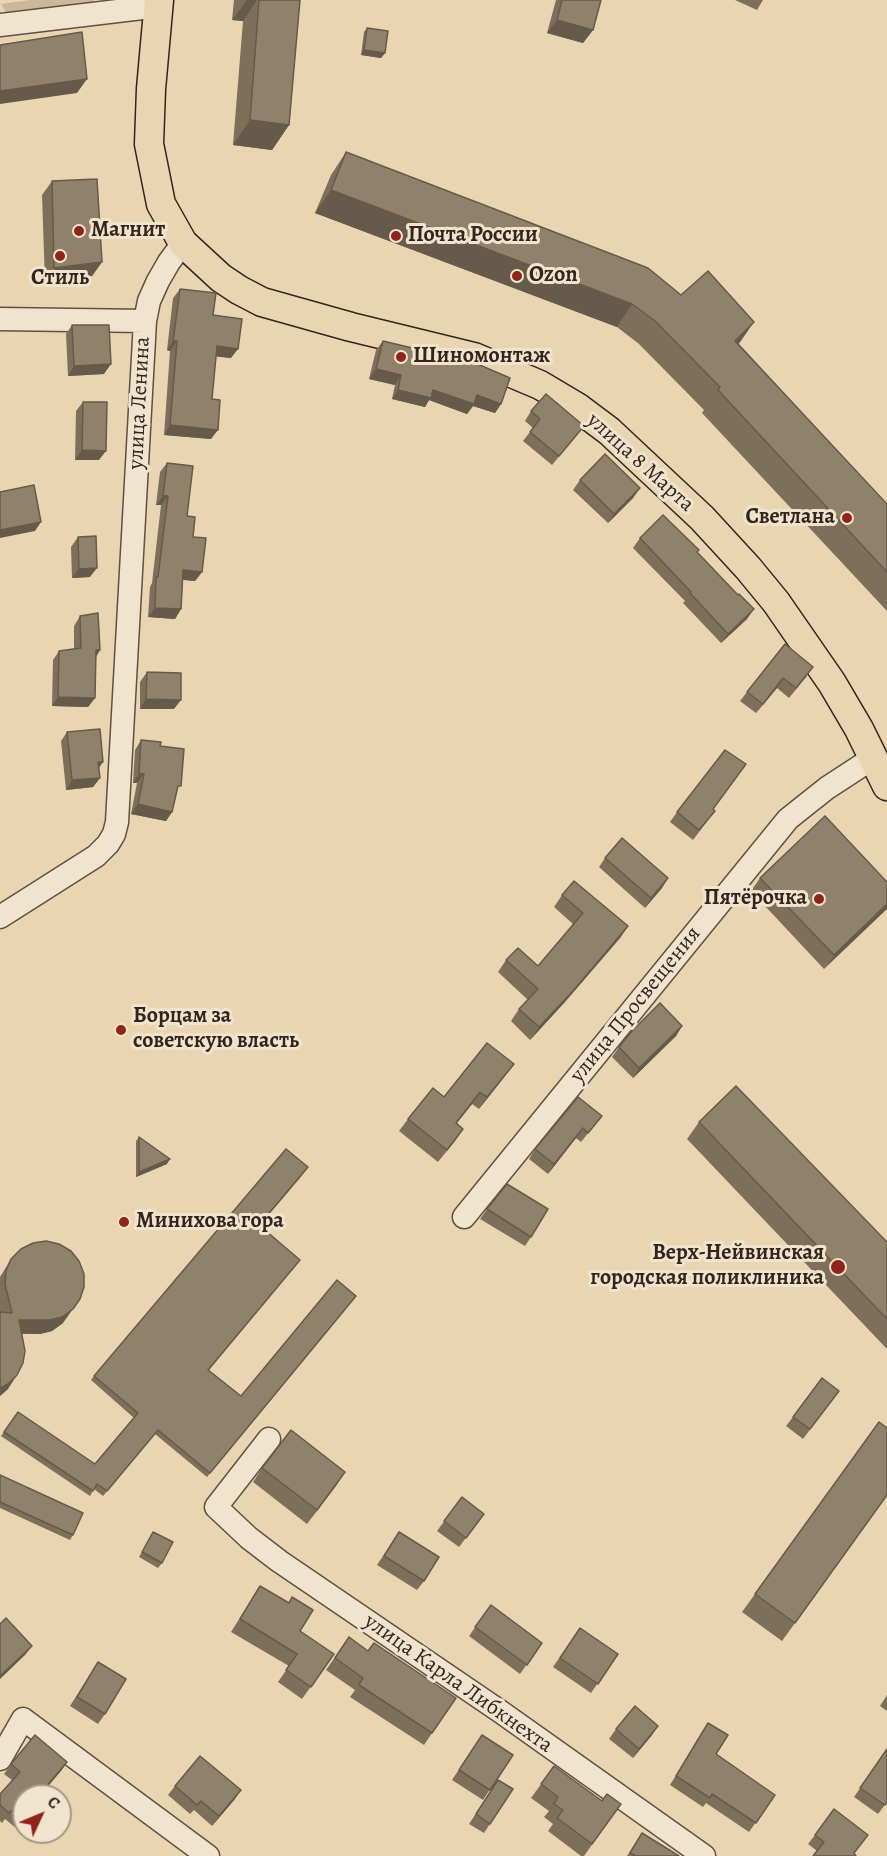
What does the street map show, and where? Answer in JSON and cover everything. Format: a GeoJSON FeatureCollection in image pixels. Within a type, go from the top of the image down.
{"type":"FeatureCollection","features":[{"type":"Feature","properties":{"kind":"main road"},"geometry":{"type":"LineString","coordinates":[[159,3],[151,89],[149,144],[161,204],[183,243]]}},
{"type":"Feature","properties":{"kind":"main road","name":"улица 8 Марта"},"geometry":{"type":"LineString","coordinates":[[183,243],[221,278],[262,302],[351,327],[474,357],[540,385],[577,407],[609,431],[702,518],[776,602],[832,683],[859,729],[887,786]]}},
{"type":"Feature","properties":{"kind":"street"},"geometry":{"type":"LineString","coordinates":[[0,25],[159,3]]}},
{"type":"Feature","properties":{"kind":"street","name":"улица Ленина"},"geometry":{"type":"LineString","coordinates":[[0,917],[96,856],[114,834],[117,822],[145,321],[149,301],[158,281],[183,243]]}},
{"type":"Feature","properties":{"kind":"street"},"geometry":{"type":"LineString","coordinates":[[0,319],[145,321]]}},
{"type":"Feature","properties":{"kind":"street","name":"улица Просвещения"},"geometry":{"type":"LineString","coordinates":[[464,1217],[788,819],[827,788],[873,758]]}},
{"type":"Feature","properties":{"kind":"street","name":"улица Карла Либкнехта"},"geometry":{"type":"LineString","coordinates":[[269,1439],[216,1507],[249,1538],[279,1561],[501,1712],[704,1856]]}},
{"type":"Feature","properties":{"kind":"street"},"geometry":{"type":"LineString","coordinates":[[0,1759],[23,1719],[208,1856]]}},
{"type":"Feature","properties":{"kind":"shaded area"},"geometry":{"type":"Polygon","coordinates":[[[30,0],[93,0],[94,4],[7,14],[1,4],[30,0]]]}},
{"type":"Feature","properties":{"kind":"building"},"geometry":{"type":"Polygon","coordinates":[[[259,0],[300,0],[289,125],[250,120],[259,0]]]}},
{"type":"Feature","properties":{"kind":"building"},"geometry":{"type":"Polygon","coordinates":[[[562,0],[601,0],[593,30],[557,20],[562,0]]]}},
{"type":"Feature","properties":{"kind":"building"},"geometry":{"type":"Polygon","coordinates":[[[367,28],[388,31],[385,53],[364,50],[367,28]]]}},
{"type":"Feature","properties":{"kind":"building"},"geometry":{"type":"Polygon","coordinates":[[[82,32],[87,79],[0,91],[0,45],[82,32]]]}},
{"type":"Feature","properties":{"kind":"building"},"geometry":{"type":"Polygon","coordinates":[[[346,152],[648,268],[681,295],[708,271],[754,322],[735,341],[887,504],[887,572],[718,390],[720,387],[655,321],[632,304],[331,190],[346,152]]]}},
{"type":"Feature","properties":{"kind":"building"},"geometry":{"type":"Polygon","coordinates":[[[97,179],[102,262],[54,268],[52,181],[97,179]]]}},
{"type":"Feature","properties":{"kind":"building"},"geometry":{"type":"Polygon","coordinates":[[[180,289],[216,293],[213,315],[242,319],[238,349],[217,346],[212,399],[220,400],[218,430],[170,425],[177,341],[173,341],[180,289]]]}},
{"type":"Feature","properties":{"kind":"building"},"geometry":{"type":"Polygon","coordinates":[[[72,325],[109,325],[111,364],[74,366],[72,325]]]}},
{"type":"Feature","properties":{"kind":"building"},"geometry":{"type":"Polygon","coordinates":[[[383,341],[475,363],[510,378],[501,404],[477,395],[474,404],[433,390],[431,398],[398,390],[401,375],[376,369],[383,341]]]}},
{"type":"Feature","properties":{"kind":"building"},"geometry":{"type":"Polygon","coordinates":[[[546,394],[584,426],[559,456],[530,432],[540,419],[531,411],[546,394]]]}},
{"type":"Feature","properties":{"kind":"building"},"geometry":{"type":"Polygon","coordinates":[[[83,402],[107,402],[106,451],[82,450],[83,402]]]}},
{"type":"Feature","properties":{"kind":"building"},"geometry":{"type":"Polygon","coordinates":[[[605,454],[640,488],[614,514],[580,480],[605,454]]]}},
{"type":"Feature","properties":{"kind":"building"},"geometry":{"type":"Polygon","coordinates":[[[167,463],[193,466],[187,516],[195,517],[193,537],[206,538],[202,572],[183,570],[181,609],[155,608],[156,577],[158,577],[168,496],[163,496],[167,463]]]}},
{"type":"Feature","properties":{"kind":"building"},"geometry":{"type":"Polygon","coordinates":[[[34,485],[41,522],[0,530],[0,492],[34,485]]]}},
{"type":"Feature","properties":{"kind":"building"},"geometry":{"type":"Polygon","coordinates":[[[663,515],[754,609],[728,634],[640,538],[663,515]]]}},
{"type":"Feature","properties":{"kind":"building"},"geometry":{"type":"Polygon","coordinates":[[[96,536],[97,568],[79,569],[78,537],[96,536]]]}},
{"type":"Feature","properties":{"kind":"building"},"geometry":{"type":"Polygon","coordinates":[[[98,613],[100,650],[96,650],[95,698],[58,697],[59,651],[81,648],[80,616],[98,613]]]}},
{"type":"Feature","properties":{"kind":"building"},"geometry":{"type":"Polygon","coordinates":[[[785,644],[813,667],[796,688],[783,678],[763,704],[747,692],[785,644]]]}},
{"type":"Feature","properties":{"kind":"building"},"geometry":{"type":"Polygon","coordinates":[[[147,672],[181,673],[181,700],[146,699],[147,672]]]}},
{"type":"Feature","properties":{"kind":"building"},"geometry":{"type":"Polygon","coordinates":[[[100,729],[103,762],[98,762],[100,778],[72,780],[67,732],[100,729]]]}},
{"type":"Feature","properties":{"kind":"building"},"geometry":{"type":"Polygon","coordinates":[[[141,740],[161,742],[160,746],[184,749],[181,786],[178,786],[172,812],[138,804],[144,774],[139,773],[141,740]]]}},
{"type":"Feature","properties":{"kind":"building"},"geometry":{"type":"Polygon","coordinates":[[[725,750],[746,764],[713,809],[715,811],[699,830],[677,812],[725,750]]]}},
{"type":"Feature","properties":{"kind":"building","name":"Пятёрочка"},"geometry":{"type":"Polygon","coordinates":[[[825,816],[887,882],[887,904],[834,955],[760,878],[825,816]]]}},
{"type":"Feature","properties":{"kind":"building"},"geometry":{"type":"Polygon","coordinates":[[[622,838],[668,878],[651,898],[605,858],[622,838]]]}},
{"type":"Feature","properties":{"kind":"building"},"geometry":{"type":"Polygon","coordinates":[[[574,881],[628,926],[539,1027],[519,1009],[538,989],[506,960],[518,948],[538,966],[583,913],[562,895],[574,881]]]}},
{"type":"Feature","properties":{"kind":"building"},"geometry":{"type":"Polygon","coordinates":[[[660,1003],[682,1026],[639,1068],[619,1047],[660,1003]]]}},
{"type":"Feature","properties":{"kind":"building"},"geometry":{"type":"Polygon","coordinates":[[[487,1043],[514,1064],[487,1097],[480,1092],[456,1123],[463,1129],[447,1150],[408,1119],[433,1088],[444,1097],[487,1043]]]}},
{"type":"Feature","properties":{"kind":"building"},"geometry":{"type":"Polygon","coordinates":[[[736,1086],[887,1242],[887,1319],[699,1122],[736,1086]]]}},
{"type":"Feature","properties":{"kind":"building"},"geometry":{"type":"Polygon","coordinates":[[[578,1097],[602,1116],[588,1133],[583,1128],[554,1164],[535,1149],[578,1097]]]}},
{"type":"Feature","properties":{"kind":"building"},"geometry":{"type":"Polygon","coordinates":[[[139,1137],[170,1159],[139,1172],[139,1137]]]}},
{"type":"Feature","properties":{"kind":"building"},"geometry":{"type":"Polygon","coordinates":[[[286,1149],[308,1167],[259,1225],[300,1260],[208,1370],[241,1396],[337,1280],[356,1296],[210,1473],[158,1430],[107,1491],[97,1484],[93,1491],[4,1432],[18,1412],[95,1464],[138,1413],[94,1376],[286,1149]]]}},
{"type":"Feature","properties":{"kind":"building"},"geometry":{"type":"Polygon","coordinates":[[[507,1184],[548,1209],[531,1237],[487,1209],[507,1184]]]}},
{"type":"Feature","properties":{"kind":"building"},"geometry":{"type":"Polygon","coordinates":[[[46,1241],[59,1244],[71,1251],[79,1261],[84,1274],[84,1287],[73,1309],[62,1317],[50,1320],[19,1320],[25,1351],[23,1363],[17,1375],[0,1388],[0,1312],[12,1313],[5,1284],[6,1271],[11,1259],[21,1249],[33,1243],[46,1241]]]}},
{"type":"Feature","properties":{"kind":"building"},"geometry":{"type":"Polygon","coordinates":[[[822,1378],[839,1391],[810,1429],[793,1417],[822,1378]]]}},
{"type":"Feature","properties":{"kind":"building"},"geometry":{"type":"Polygon","coordinates":[[[879,1422],[887,1428],[887,1495],[795,1623],[755,1594],[879,1422]]]}},
{"type":"Feature","properties":{"kind":"building"},"geometry":{"type":"Polygon","coordinates":[[[291,1430],[345,1472],[317,1510],[262,1468],[291,1430]]]}},
{"type":"Feature","properties":{"kind":"building"},"geometry":{"type":"Polygon","coordinates":[[[0,1475],[83,1513],[73,1535],[0,1502],[0,1475]]]}},
{"type":"Feature","properties":{"kind":"building"},"geometry":{"type":"Polygon","coordinates":[[[462,1497],[484,1514],[466,1538],[444,1521],[462,1497]]]}},
{"type":"Feature","properties":{"kind":"building"},"geometry":{"type":"Polygon","coordinates":[[[153,1532],[173,1542],[162,1563],[142,1552],[153,1532]]]}},
{"type":"Feature","properties":{"kind":"building"},"geometry":{"type":"Polygon","coordinates":[[[399,1532],[439,1557],[424,1581],[384,1556],[399,1532]]]}},
{"type":"Feature","properties":{"kind":"building"},"geometry":{"type":"Polygon","coordinates":[[[260,1586],[289,1603],[292,1597],[313,1610],[300,1631],[334,1654],[311,1687],[286,1670],[297,1654],[240,1619],[260,1586]]]}},
{"type":"Feature","properties":{"kind":"building"},"geometry":{"type":"Polygon","coordinates":[[[491,1605],[542,1643],[527,1665],[475,1627],[491,1605]]]}},
{"type":"Feature","properties":{"kind":"building"},"geometry":{"type":"Polygon","coordinates":[[[6,1618],[32,1646],[0,1676],[0,1624],[6,1618]]]}},
{"type":"Feature","properties":{"kind":"building"},"geometry":{"type":"Polygon","coordinates":[[[580,1628],[618,1654],[598,1684],[560,1658],[580,1628]]]}},
{"type":"Feature","properties":{"kind":"building"},"geometry":{"type":"Polygon","coordinates":[[[349,1637],[368,1651],[374,1643],[456,1698],[432,1733],[359,1685],[363,1678],[335,1658],[349,1637]]]}},
{"type":"Feature","properties":{"kind":"building"},"geometry":{"type":"Polygon","coordinates":[[[98,1662],[126,1679],[105,1714],[77,1697],[98,1662]]]}},
{"type":"Feature","properties":{"kind":"building"},"geometry":{"type":"Polygon","coordinates":[[[635,1706],[658,1726],[639,1749],[616,1729],[635,1706]]]}},
{"type":"Feature","properties":{"kind":"building"},"geometry":{"type":"Polygon","coordinates":[[[708,1723],[728,1735],[716,1754],[775,1795],[756,1823],[712,1794],[710,1798],[676,1776],[708,1723]]]}},
{"type":"Feature","properties":{"kind":"building"},"geometry":{"type":"Polygon","coordinates":[[[35,1735],[67,1762],[48,1784],[12,1784],[12,1810],[9,1813],[0,1805],[0,1794],[20,1772],[11,1764],[35,1735]]]}},
{"type":"Feature","properties":{"kind":"building"},"geometry":{"type":"Polygon","coordinates":[[[482,1735],[513,1755],[490,1790],[459,1770],[482,1735]]]}},
{"type":"Feature","properties":{"kind":"building"},"geometry":{"type":"Polygon","coordinates":[[[887,1749],[887,1802],[885,1805],[860,1788],[887,1749]]]}},
{"type":"Feature","properties":{"kind":"building"},"geometry":{"type":"Polygon","coordinates":[[[200,1756],[241,1790],[219,1816],[201,1801],[197,1805],[175,1786],[200,1756]]]}},
{"type":"Feature","properties":{"kind":"building"},"geometry":{"type":"Polygon","coordinates":[[[554,1766],[602,1801],[607,1794],[621,1804],[592,1844],[557,1818],[563,1810],[554,1804],[558,1797],[541,1784],[554,1766]]]}},
{"type":"Feature","properties":{"kind":"building"},"geometry":{"type":"Polygon","coordinates":[[[498,1780],[513,1789],[490,1824],[476,1814],[498,1780]]]}},
{"type":"Feature","properties":{"kind":"building"},"geometry":{"type":"Polygon","coordinates":[[[834,1809],[868,1835],[854,1853],[856,1856],[813,1856],[824,1842],[815,1835],[834,1809]]]}},
{"type":"Feature","properties":{"kind":"building"},"geometry":{"type":"Polygon","coordinates":[[[642,1833],[679,1856],[635,1856],[630,1853],[642,1833]]]}},
{"type":"Feature","properties":{"kind":"place","name":"Магнит"},"geometry":{"type":"Point","coordinates":[79,231]}},
{"type":"Feature","properties":{"kind":"place","name":"Почта России"},"geometry":{"type":"Point","coordinates":[396,236]}},
{"type":"Feature","properties":{"kind":"place","name":"Стиль"},"geometry":{"type":"Point","coordinates":[60,256]}},
{"type":"Feature","properties":{"kind":"place","name":"Ozon"},"geometry":{"type":"Point","coordinates":[517,276]}},
{"type":"Feature","properties":{"kind":"place","name":"Шиномонтаж"},"geometry":{"type":"Point","coordinates":[401,357]}},
{"type":"Feature","properties":{"kind":"place","name":"Светлана"},"geometry":{"type":"Point","coordinates":[847,518]}},
{"type":"Feature","properties":{"kind":"place","name":"Пятёрочка"},"geometry":{"type":"Point","coordinates":[819,899]}},
{"type":"Feature","properties":{"kind":"place","name":"Борцам за советскую власть"},"geometry":{"type":"Point","coordinates":[121,1030]}},
{"type":"Feature","properties":{"kind":"place","name":"Минихова гора"},"geometry":{"type":"Point","coordinates":[124,1222]}},
{"type":"Feature","properties":{"kind":"place","name":"Верх-Нейвинская городская поликлиника"},"geometry":{"type":"Point","coordinates":[838,1267]}}]}
